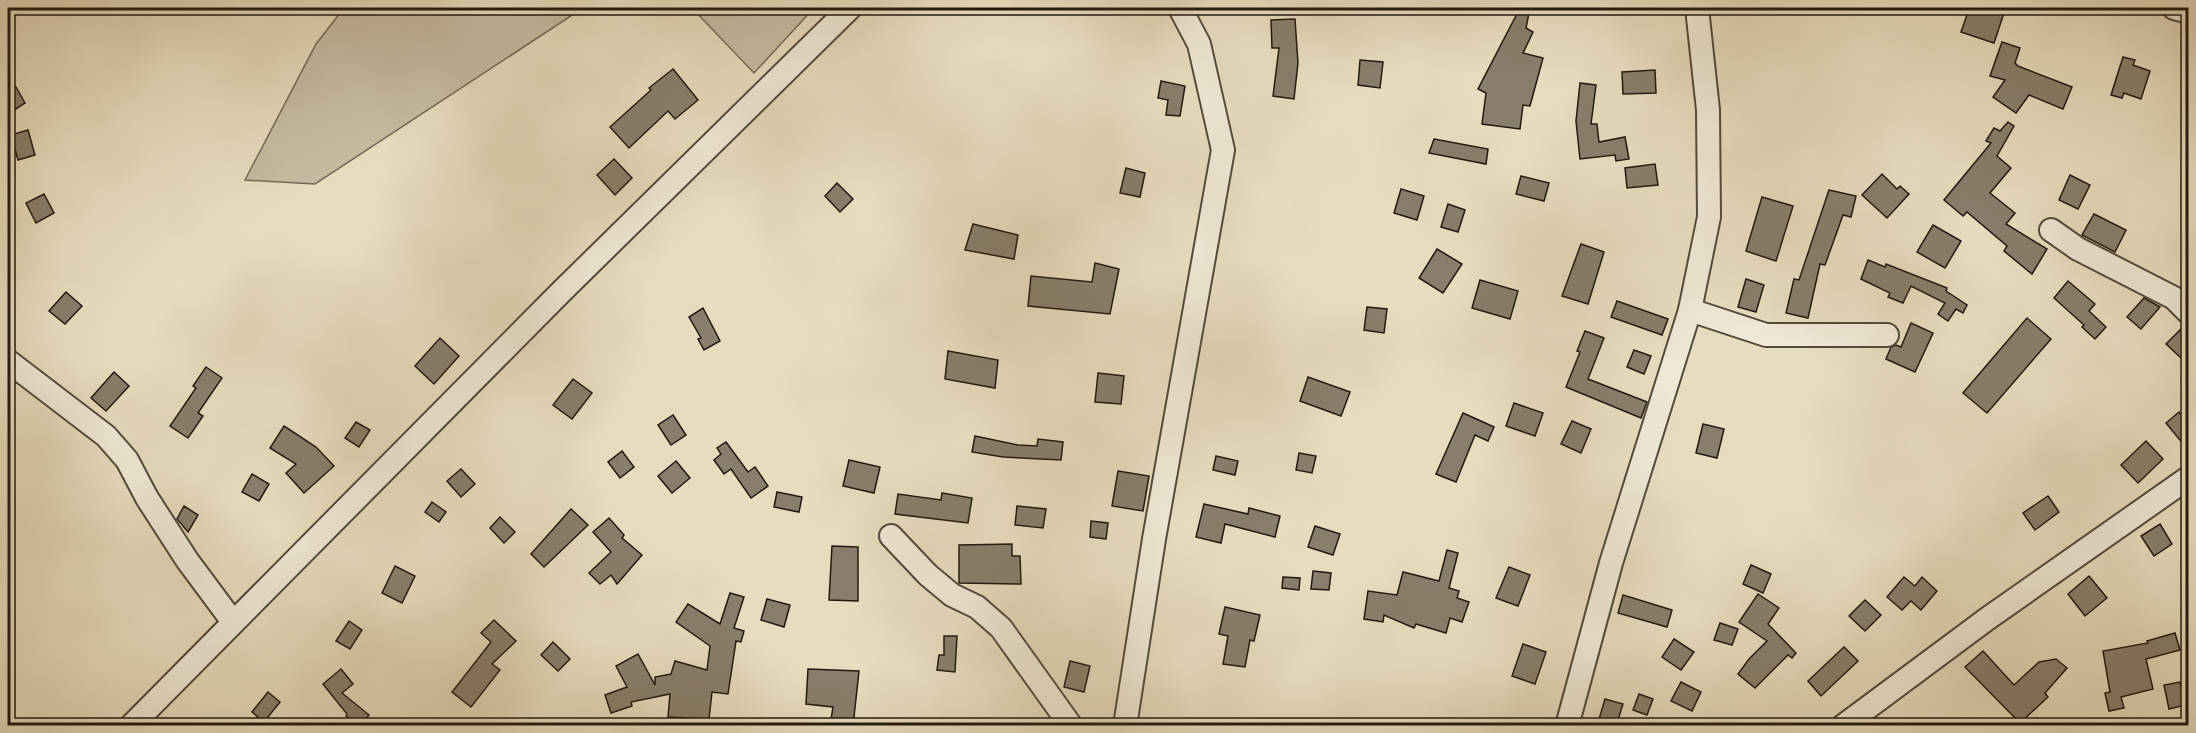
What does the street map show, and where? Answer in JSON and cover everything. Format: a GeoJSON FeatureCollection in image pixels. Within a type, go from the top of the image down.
{"type":"FeatureCollection","features":[{"type":"Feature","properties":{"kind":"street"},"geometry":{"type":"LineString","coordinates":[[131,726],[850,8]]}},
{"type":"Feature","properties":{"kind":"street"},"geometry":{"type":"LineString","coordinates":[[1125,726],[1154,539],[1223,150],[1199,44],[1180,8]]}},
{"type":"Feature","properties":{"kind":"street"},"geometry":{"type":"LineString","coordinates":[[1567,726],[1611,563],[1690,310],[1709,217],[1708,110],[1697,8]]}},
{"type":"Feature","properties":{"kind":"street"},"geometry":{"type":"LineString","coordinates":[[2174,8],[2188,12]]}},
{"type":"Feature","properties":{"kind":"street"},"geometry":{"type":"LineString","coordinates":[[2051,230],[2078,249],[2174,298],[2188,312]]}},
{"type":"Feature","properties":{"kind":"street"},"geometry":{"type":"LineString","coordinates":[[1690,310],[1766,335],[1887,335]]}},
{"type":"Feature","properties":{"kind":"street"},"geometry":{"type":"LineString","coordinates":[[8,361],[106,436],[127,460],[147,498],[187,560],[233,622]]}},
{"type":"Feature","properties":{"kind":"street"},"geometry":{"type":"LineString","coordinates":[[1843,726],[1987,619],[2188,478]]}},
{"type":"Feature","properties":{"kind":"street"},"geometry":{"type":"LineString","coordinates":[[891,536],[928,576],[952,595],[977,607],[1001,628],[1071,726]]}},
{"type":"Feature","properties":{"kind":"shaded area"},"geometry":{"type":"Polygon","coordinates":[[[344,8],[583,8],[315,184],[245,180],[316,44],[344,8]]]}},
{"type":"Feature","properties":{"kind":"shaded area"},"geometry":{"type":"Polygon","coordinates":[[[692,8],[814,8],[754,73],[692,8]]]}},
{"type":"Feature","properties":{"kind":"building"},"geometry":{"type":"Polygon","coordinates":[[[1520,8],[1530,8],[1526,28],[1533,32],[1523,53],[1543,58],[1530,106],[1523,105],[1520,129],[1482,124],[1486,93],[1478,89],[1520,8]]]}},
{"type":"Feature","properties":{"kind":"building"},"geometry":{"type":"Polygon","coordinates":[[[1986,8],[2005,10],[1994,43],[1961,32],[1969,9],[1984,14],[1986,8]]]}},
{"type":"Feature","properties":{"kind":"building"},"geometry":{"type":"Polygon","coordinates":[[[1295,19],[1298,63],[1294,99],[1273,96],[1279,48],[1272,48],[1271,20],[1295,19]]]}},
{"type":"Feature","properties":{"kind":"building"},"geometry":{"type":"Polygon","coordinates":[[[2002,42],[2020,48],[2015,63],[2018,66],[2072,87],[2063,109],[2029,95],[2016,113],[1993,97],[2005,80],[1990,76],[2002,42]]]}},
{"type":"Feature","properties":{"kind":"building"},"geometry":{"type":"Polygon","coordinates":[[[2123,57],[2135,60],[2133,65],[2150,71],[2141,99],[2124,93],[2122,98],[2111,95],[2123,57]]]}},
{"type":"Feature","properties":{"kind":"building"},"geometry":{"type":"Polygon","coordinates":[[[1360,60],[1383,62],[1380,88],[1358,85],[1360,60]]]}},
{"type":"Feature","properties":{"kind":"building"},"geometry":{"type":"Polygon","coordinates":[[[673,69],[698,100],[675,119],[668,111],[629,148],[610,127],[651,90],[649,88],[673,69]]]}},
{"type":"Feature","properties":{"kind":"building"},"geometry":{"type":"Polygon","coordinates":[[[1655,70],[1656,93],[1623,94],[1622,72],[1655,70]]]}},
{"type":"Feature","properties":{"kind":"building"},"geometry":{"type":"Polygon","coordinates":[[[8,73],[25,103],[8,114],[8,73]]]}},
{"type":"Feature","properties":{"kind":"building"},"geometry":{"type":"Polygon","coordinates":[[[1161,81],[1185,86],[1180,116],[1166,115],[1168,100],[1158,98],[1161,81]]]}},
{"type":"Feature","properties":{"kind":"building"},"geometry":{"type":"Polygon","coordinates":[[[1580,83],[1596,85],[1591,124],[1597,124],[1599,142],[1625,137],[1629,159],[1616,161],[1615,155],[1580,159],[1576,121],[1580,83]]]}},
{"type":"Feature","properties":{"kind":"building"},"geometry":{"type":"Polygon","coordinates":[[[2008,122],[2014,126],[1997,156],[2011,168],[1990,193],[2015,213],[2006,224],[2047,249],[2032,274],[2004,251],[2007,246],[1967,212],[1963,216],[1944,200],[1991,143],[1986,141],[1994,128],[2000,131],[2008,122]]]}},
{"type":"Feature","properties":{"kind":"building"},"geometry":{"type":"Polygon","coordinates":[[[28,130],[35,155],[18,160],[11,135],[28,130]]]}},
{"type":"Feature","properties":{"kind":"building"},"geometry":{"type":"Polygon","coordinates":[[[1434,139],[1488,149],[1486,164],[1429,153],[1434,139]]]}},
{"type":"Feature","properties":{"kind":"building"},"geometry":{"type":"Polygon","coordinates":[[[614,159],[632,178],[615,195],[597,175],[614,159]]]}},
{"type":"Feature","properties":{"kind":"building"},"geometry":{"type":"Polygon","coordinates":[[[1655,164],[1658,185],[1627,188],[1625,168],[1655,164]]]}},
{"type":"Feature","properties":{"kind":"building"},"geometry":{"type":"Polygon","coordinates":[[[1126,168],[1145,173],[1140,197],[1120,193],[1126,168]]]}},
{"type":"Feature","properties":{"kind":"building"},"geometry":{"type":"Polygon","coordinates":[[[1882,174],[1897,189],[1900,186],[1909,194],[1887,218],[1862,195],[1882,174]]]}},
{"type":"Feature","properties":{"kind":"building"},"geometry":{"type":"Polygon","coordinates":[[[2070,175],[2090,185],[2078,209],[2059,200],[2070,175]]]}},
{"type":"Feature","properties":{"kind":"building"},"geometry":{"type":"Polygon","coordinates":[[[1521,176],[1549,183],[1544,201],[1516,194],[1521,176]]]}},
{"type":"Feature","properties":{"kind":"building"},"geometry":{"type":"Polygon","coordinates":[[[837,183],[853,199],[840,212],[825,196],[837,183]]]}},
{"type":"Feature","properties":{"kind":"building"},"geometry":{"type":"Polygon","coordinates":[[[1401,189],[1424,196],[1417,220],[1394,213],[1401,189]]]}},
{"type":"Feature","properties":{"kind":"building"},"geometry":{"type":"Polygon","coordinates":[[[1829,190],[1856,196],[1851,217],[1843,215],[1825,265],[1820,264],[1808,318],[1786,313],[1794,279],[1799,280],[1829,190]]]}},
{"type":"Feature","properties":{"kind":"building"},"geometry":{"type":"Polygon","coordinates":[[[44,194],[54,213],[36,223],[26,203],[44,194]]]}},
{"type":"Feature","properties":{"kind":"building"},"geometry":{"type":"Polygon","coordinates":[[[1762,197],[1793,206],[1776,261],[1746,251],[1762,197]]]}},
{"type":"Feature","properties":{"kind":"building"},"geometry":{"type":"Polygon","coordinates":[[[1448,204],[1465,210],[1458,232],[1441,227],[1448,204]]]}},
{"type":"Feature","properties":{"kind":"building"},"geometry":{"type":"Polygon","coordinates":[[[2094,214],[2126,230],[2115,252],[2082,235],[2094,214]]]}},
{"type":"Feature","properties":{"kind":"building"},"geometry":{"type":"Polygon","coordinates":[[[973,224],[1018,235],[1014,259],[965,250],[973,224]]]}},
{"type":"Feature","properties":{"kind":"building"},"geometry":{"type":"Polygon","coordinates":[[[1933,225],[1961,241],[1945,268],[1917,252],[1933,225]]]}},
{"type":"Feature","properties":{"kind":"building"},"geometry":{"type":"Polygon","coordinates":[[[1581,244],[1604,252],[1588,304],[1562,296],[1581,244]]]}},
{"type":"Feature","properties":{"kind":"building"},"geometry":{"type":"Polygon","coordinates":[[[1437,249],[1462,264],[1443,293],[1419,278],[1437,249]]]}},
{"type":"Feature","properties":{"kind":"building"},"geometry":{"type":"Polygon","coordinates":[[[1868,260],[1885,267],[1886,264],[1947,288],[1946,291],[1967,305],[1963,313],[1956,309],[1948,321],[1938,314],[1945,303],[1911,286],[1903,303],[1888,297],[1890,293],[1861,279],[1868,260]]]}},
{"type":"Feature","properties":{"kind":"building"},"geometry":{"type":"Polygon","coordinates":[[[1095,263],[1119,269],[1110,314],[1028,306],[1031,276],[1092,282],[1095,263]]]}},
{"type":"Feature","properties":{"kind":"building"},"geometry":{"type":"Polygon","coordinates":[[[1746,279],[1764,285],[1756,312],[1738,307],[1746,279]]]}},
{"type":"Feature","properties":{"kind":"building"},"geometry":{"type":"Polygon","coordinates":[[[1480,280],[1518,291],[1510,319],[1472,308],[1480,280]]]}},
{"type":"Feature","properties":{"kind":"building"},"geometry":{"type":"Polygon","coordinates":[[[2068,281],[2095,304],[2089,311],[2106,327],[2095,339],[2082,327],[2084,325],[2054,298],[2068,281]]]}},
{"type":"Feature","properties":{"kind":"building"},"geometry":{"type":"Polygon","coordinates":[[[66,292],[82,306],[65,324],[49,311],[66,292]]]}},
{"type":"Feature","properties":{"kind":"building"},"geometry":{"type":"Polygon","coordinates":[[[2144,298],[2160,307],[2141,329],[2127,317],[2144,298]]]}},
{"type":"Feature","properties":{"kind":"building"},"geometry":{"type":"Polygon","coordinates":[[[1617,301],[1668,319],[1662,335],[1611,317],[1617,301]]]}},
{"type":"Feature","properties":{"kind":"building"},"geometry":{"type":"Polygon","coordinates":[[[1367,307],[1387,309],[1384,333],[1364,330],[1367,307]]]}},
{"type":"Feature","properties":{"kind":"building"},"geometry":{"type":"Polygon","coordinates":[[[703,308],[720,341],[704,350],[698,339],[701,338],[689,317],[703,308]]]}},
{"type":"Feature","properties":{"kind":"building"},"geometry":{"type":"Polygon","coordinates":[[[2027,318],[2051,339],[1987,413],[1963,393],[2027,318]]]}},
{"type":"Feature","properties":{"kind":"building"},"geometry":{"type":"Polygon","coordinates":[[[1911,323],[1933,333],[1915,372],[1886,359],[1891,347],[1896,345],[1901,347],[1911,323]]]}},
{"type":"Feature","properties":{"kind":"building"},"geometry":{"type":"Polygon","coordinates":[[[2185,325],[2188,325],[2188,350],[2181,358],[2166,344],[2185,325]]]}},
{"type":"Feature","properties":{"kind":"building"},"geometry":{"type":"Polygon","coordinates":[[[1585,331],[1604,338],[1588,379],[1647,402],[1641,418],[1566,387],[1580,352],[1577,351],[1585,331]]]}},
{"type":"Feature","properties":{"kind":"building"},"geometry":{"type":"Polygon","coordinates":[[[440,338],[459,356],[434,384],[415,366],[440,338]]]}},
{"type":"Feature","properties":{"kind":"building"},"geometry":{"type":"Polygon","coordinates":[[[1634,350],[1651,356],[1644,374],[1627,367],[1634,350]]]}},
{"type":"Feature","properties":{"kind":"building"},"geometry":{"type":"Polygon","coordinates":[[[948,351],[998,360],[995,388],[945,379],[948,351]]]}},
{"type":"Feature","properties":{"kind":"building"},"geometry":{"type":"Polygon","coordinates":[[[206,367],[222,378],[198,413],[203,416],[188,438],[170,426],[196,388],[193,386],[206,367]]]}},
{"type":"Feature","properties":{"kind":"building"},"geometry":{"type":"Polygon","coordinates":[[[114,372],[129,386],[106,411],[91,398],[114,372]]]}},
{"type":"Feature","properties":{"kind":"building"},"geometry":{"type":"Polygon","coordinates":[[[1098,373],[1124,376],[1121,404],[1095,402],[1098,373]]]}},
{"type":"Feature","properties":{"kind":"building"},"geometry":{"type":"Polygon","coordinates":[[[1308,377],[1350,392],[1341,416],[1300,401],[1308,377]]]}},
{"type":"Feature","properties":{"kind":"building"},"geometry":{"type":"Polygon","coordinates":[[[573,379],[592,393],[572,419],[553,405],[573,379]]]}},
{"type":"Feature","properties":{"kind":"building"},"geometry":{"type":"Polygon","coordinates":[[[1514,403],[1543,413],[1535,436],[1506,426],[1514,403]]]}},
{"type":"Feature","properties":{"kind":"building"},"geometry":{"type":"Polygon","coordinates":[[[2179,412],[2188,424],[2188,450],[2166,423],[2179,412]]]}},
{"type":"Feature","properties":{"kind":"building"},"geometry":{"type":"Polygon","coordinates":[[[1463,413],[1494,427],[1488,441],[1475,435],[1456,482],[1436,474],[1463,413]]]}},
{"type":"Feature","properties":{"kind":"building"},"geometry":{"type":"Polygon","coordinates":[[[673,415],[686,435],[671,445],[658,425],[673,415]]]}},
{"type":"Feature","properties":{"kind":"building"},"geometry":{"type":"Polygon","coordinates":[[[1572,421],[1591,429],[1581,453],[1561,444],[1572,421]]]}},
{"type":"Feature","properties":{"kind":"building"},"geometry":{"type":"Polygon","coordinates":[[[356,422],[370,430],[359,447],[345,438],[356,422]]]}},
{"type":"Feature","properties":{"kind":"building"},"geometry":{"type":"Polygon","coordinates":[[[1703,424],[1724,429],[1717,458],[1696,453],[1703,424]]]}},
{"type":"Feature","properties":{"kind":"building"},"geometry":{"type":"Polygon","coordinates":[[[284,426],[316,447],[334,466],[304,493],[286,473],[296,464],[270,448],[284,426]]]}},
{"type":"Feature","properties":{"kind":"building"},"geometry":{"type":"Polygon","coordinates":[[[975,436],[1018,445],[1037,446],[1038,439],[1063,442],[1061,460],[1003,457],[972,452],[975,436]]]}},
{"type":"Feature","properties":{"kind":"building"},"geometry":{"type":"Polygon","coordinates":[[[2146,441],[2163,459],[2138,483],[2121,465],[2146,441]]]}},
{"type":"Feature","properties":{"kind":"building"},"geometry":{"type":"Polygon","coordinates":[[[726,442],[748,472],[755,467],[768,486],[751,498],[731,469],[724,474],[714,460],[721,454],[717,448],[726,442]]]}},
{"type":"Feature","properties":{"kind":"building"},"geometry":{"type":"Polygon","coordinates":[[[622,451],[634,467],[620,478],[608,462],[622,451]]]}},
{"type":"Feature","properties":{"kind":"building"},"geometry":{"type":"Polygon","coordinates":[[[1299,453],[1316,456],[1312,473],[1296,470],[1299,453]]]}},
{"type":"Feature","properties":{"kind":"building"},"geometry":{"type":"Polygon","coordinates":[[[1216,456],[1238,461],[1235,475],[1213,470],[1216,456]]]}},
{"type":"Feature","properties":{"kind":"building"},"geometry":{"type":"Polygon","coordinates":[[[849,460],[880,467],[874,493],[843,486],[849,460]]]}},
{"type":"Feature","properties":{"kind":"building"},"geometry":{"type":"Polygon","coordinates":[[[676,461],[690,478],[672,493],[658,476],[676,461]]]}},
{"type":"Feature","properties":{"kind":"building"},"geometry":{"type":"Polygon","coordinates":[[[461,469],[475,484],[461,497],[447,481],[461,469]]]}},
{"type":"Feature","properties":{"kind":"building"},"geometry":{"type":"Polygon","coordinates":[[[1118,471],[1149,476],[1143,511],[1112,506],[1118,471]]]}},
{"type":"Feature","properties":{"kind":"building"},"geometry":{"type":"Polygon","coordinates":[[[252,474],[269,484],[259,501],[242,492],[252,474]]]}},
{"type":"Feature","properties":{"kind":"building"},"geometry":{"type":"Polygon","coordinates":[[[777,492],[802,497],[799,512],[774,507],[777,492]]]}},
{"type":"Feature","properties":{"kind":"building"},"geometry":{"type":"Polygon","coordinates":[[[942,493],[972,498],[968,523],[895,514],[898,494],[941,500],[942,493]]]}},
{"type":"Feature","properties":{"kind":"building"},"geometry":{"type":"Polygon","coordinates":[[[2048,496],[2059,512],[2035,530],[2023,513],[2048,496]]]}},
{"type":"Feature","properties":{"kind":"building"},"geometry":{"type":"Polygon","coordinates":[[[432,502],[446,512],[439,522],[425,512],[432,502]]]}},
{"type":"Feature","properties":{"kind":"building"},"geometry":{"type":"Polygon","coordinates":[[[1204,504],[1248,514],[1249,508],[1280,516],[1275,537],[1225,524],[1221,543],[1196,537],[1204,504]]]}},
{"type":"Feature","properties":{"kind":"building"},"geometry":{"type":"Polygon","coordinates":[[[184,506],[198,515],[188,532],[177,519],[184,506]]]}},
{"type":"Feature","properties":{"kind":"building"},"geometry":{"type":"Polygon","coordinates":[[[1017,506],[1046,509],[1043,528],[1015,525],[1017,506]]]}},
{"type":"Feature","properties":{"kind":"building"},"geometry":{"type":"Polygon","coordinates":[[[571,509],[588,525],[544,567],[531,554],[571,509]]]}},
{"type":"Feature","properties":{"kind":"building"},"geometry":{"type":"Polygon","coordinates":[[[500,517],[515,532],[504,543],[490,528],[500,517]]]}},
{"type":"Feature","properties":{"kind":"building"},"geometry":{"type":"Polygon","coordinates":[[[609,518],[624,535],[622,538],[642,555],[617,584],[611,575],[600,584],[589,573],[611,552],[593,532],[609,518]]]}},
{"type":"Feature","properties":{"kind":"building"},"geometry":{"type":"Polygon","coordinates":[[[1091,521],[1108,523],[1106,539],[1090,537],[1091,521]]]}},
{"type":"Feature","properties":{"kind":"building"},"geometry":{"type":"Polygon","coordinates":[[[2160,524],[2172,544],[2154,556],[2141,536],[2160,524]]]}},
{"type":"Feature","properties":{"kind":"building"},"geometry":{"type":"Polygon","coordinates":[[[1315,526],[1340,534],[1333,555],[1308,547],[1315,526]]]}},
{"type":"Feature","properties":{"kind":"building"},"geometry":{"type":"Polygon","coordinates":[[[1012,544],[1012,556],[1020,556],[1021,584],[959,583],[959,545],[1012,544]]]}},
{"type":"Feature","properties":{"kind":"building"},"geometry":{"type":"Polygon","coordinates":[[[832,546],[858,547],[858,601],[829,600],[832,546]]]}},
{"type":"Feature","properties":{"kind":"building"},"geometry":{"type":"Polygon","coordinates":[[[1447,550],[1458,553],[1449,588],[1459,591],[1457,598],[1469,602],[1462,622],[1450,618],[1446,633],[1416,624],[1414,628],[1384,615],[1383,622],[1364,619],[1368,591],[1397,595],[1403,572],[1439,581],[1447,550]]]}},
{"type":"Feature","properties":{"kind":"building"},"geometry":{"type":"Polygon","coordinates":[[[1751,565],[1771,574],[1763,593],[1743,584],[1751,565]]]}},
{"type":"Feature","properties":{"kind":"building"},"geometry":{"type":"Polygon","coordinates":[[[395,566],[415,576],[402,603],[382,593],[395,566]]]}},
{"type":"Feature","properties":{"kind":"building"},"geometry":{"type":"Polygon","coordinates":[[[1509,567],[1530,575],[1518,606],[1496,598],[1509,567]]]}},
{"type":"Feature","properties":{"kind":"building"},"geometry":{"type":"Polygon","coordinates":[[[1313,571],[1331,573],[1329,590],[1311,589],[1313,571]]]}},
{"type":"Feature","properties":{"kind":"building"},"geometry":{"type":"Polygon","coordinates":[[[2089,576],[2107,598],[2085,616],[2068,594],[2089,576]]]}},
{"type":"Feature","properties":{"kind":"building"},"geometry":{"type":"Polygon","coordinates":[[[1283,577],[1300,578],[1299,590],[1282,588],[1283,577]]]}},
{"type":"Feature","properties":{"kind":"building"},"geometry":{"type":"Polygon","coordinates":[[[1904,577],[1915,586],[1922,577],[1937,591],[1921,610],[1911,601],[1902,610],[1887,597],[1904,577]]]}},
{"type":"Feature","properties":{"kind":"building"},"geometry":{"type":"Polygon","coordinates":[[[730,593],[744,597],[734,628],[744,631],[741,642],[736,641],[728,694],[712,692],[709,719],[668,717],[670,694],[631,702],[632,706],[611,713],[605,695],[627,687],[616,666],[638,654],[655,685],[655,677],[671,674],[675,661],[707,670],[710,646],[676,622],[688,604],[720,624],[730,593]]]}},
{"type":"Feature","properties":{"kind":"building"},"geometry":{"type":"Polygon","coordinates":[[[1758,594],[1779,608],[1768,624],[1796,653],[1792,658],[1788,655],[1755,688],[1738,674],[1767,641],[1739,622],[1758,594]]]}},
{"type":"Feature","properties":{"kind":"building"},"geometry":{"type":"Polygon","coordinates":[[[1623,595],[1672,610],[1667,627],[1618,613],[1623,595]]]}},
{"type":"Feature","properties":{"kind":"building"},"geometry":{"type":"Polygon","coordinates":[[[767,599],[790,605],[784,627],[761,620],[767,599]]]}},
{"type":"Feature","properties":{"kind":"building"},"geometry":{"type":"Polygon","coordinates":[[[1865,600],[1881,615],[1865,631],[1849,616],[1865,600]]]}},
{"type":"Feature","properties":{"kind":"building"},"geometry":{"type":"Polygon","coordinates":[[[1225,607],[1260,615],[1254,641],[1250,640],[1245,667],[1223,664],[1228,636],[1219,634],[1225,607]]]}},
{"type":"Feature","properties":{"kind":"building"},"geometry":{"type":"Polygon","coordinates":[[[494,620],[516,641],[492,664],[500,670],[471,707],[452,692],[491,642],[481,633],[494,620]]]}},
{"type":"Feature","properties":{"kind":"building"},"geometry":{"type":"Polygon","coordinates":[[[349,621],[362,630],[350,649],[336,641],[349,621]]]}},
{"type":"Feature","properties":{"kind":"building"},"geometry":{"type":"Polygon","coordinates":[[[1720,623],[1738,629],[1732,645],[1714,640],[1720,623]]]}},
{"type":"Feature","properties":{"kind":"building"},"geometry":{"type":"Polygon","coordinates":[[[2175,633],[2180,650],[2146,659],[2153,689],[2121,697],[2124,708],[2109,711],[2105,693],[2110,692],[2103,651],[2148,643],[2147,641],[2175,633]]]}},
{"type":"Feature","properties":{"kind":"building"},"geometry":{"type":"Polygon","coordinates":[[[944,636],[957,636],[955,672],[937,670],[939,655],[944,655],[944,636]]]}},
{"type":"Feature","properties":{"kind":"building"},"geometry":{"type":"Polygon","coordinates":[[[1674,639],[1694,652],[1681,670],[1662,657],[1674,639]]]}},
{"type":"Feature","properties":{"kind":"building"},"geometry":{"type":"Polygon","coordinates":[[[553,642],[570,659],[558,671],[541,655],[553,642]]]}},
{"type":"Feature","properties":{"kind":"building"},"geometry":{"type":"Polygon","coordinates":[[[1523,644],[1546,652],[1535,684],[1512,676],[1523,644]]]}},
{"type":"Feature","properties":{"kind":"building"},"geometry":{"type":"Polygon","coordinates":[[[1844,647],[1858,661],[1821,696],[1808,681],[1844,647]]]}},
{"type":"Feature","properties":{"kind":"building"},"geometry":{"type":"Polygon","coordinates":[[[1983,651],[2014,685],[2039,662],[2056,659],[2067,668],[2045,693],[2048,697],[2020,723],[1965,667],[1983,651]]]}},
{"type":"Feature","properties":{"kind":"building"},"geometry":{"type":"Polygon","coordinates":[[[1070,661],[1090,666],[1084,692],[1064,687],[1070,661]]]}},
{"type":"Feature","properties":{"kind":"building"},"geometry":{"type":"Polygon","coordinates":[[[341,669],[353,684],[342,693],[369,715],[360,726],[346,716],[347,714],[323,684],[341,669]]]}},
{"type":"Feature","properties":{"kind":"building"},"geometry":{"type":"Polygon","coordinates":[[[808,669],[859,671],[853,726],[830,726],[833,707],[806,704],[808,669]]]}},
{"type":"Feature","properties":{"kind":"building"},"geometry":{"type":"Polygon","coordinates":[[[1681,682],[1701,692],[1692,711],[1671,701],[1681,682]]]}},
{"type":"Feature","properties":{"kind":"building"},"geometry":{"type":"Polygon","coordinates":[[[2180,682],[2185,705],[2169,709],[2164,685],[2180,682]]]}},
{"type":"Feature","properties":{"kind":"building"},"geometry":{"type":"Polygon","coordinates":[[[268,692],[280,702],[264,722],[252,712],[268,692]]]}},
{"type":"Feature","properties":{"kind":"building"},"geometry":{"type":"Polygon","coordinates":[[[1639,694],[1653,699],[1647,715],[1633,710],[1639,694]]]}},
{"type":"Feature","properties":{"kind":"building"},"geometry":{"type":"Polygon","coordinates":[[[1605,699],[1623,704],[1616,726],[1597,726],[1605,699]]]}}]}
